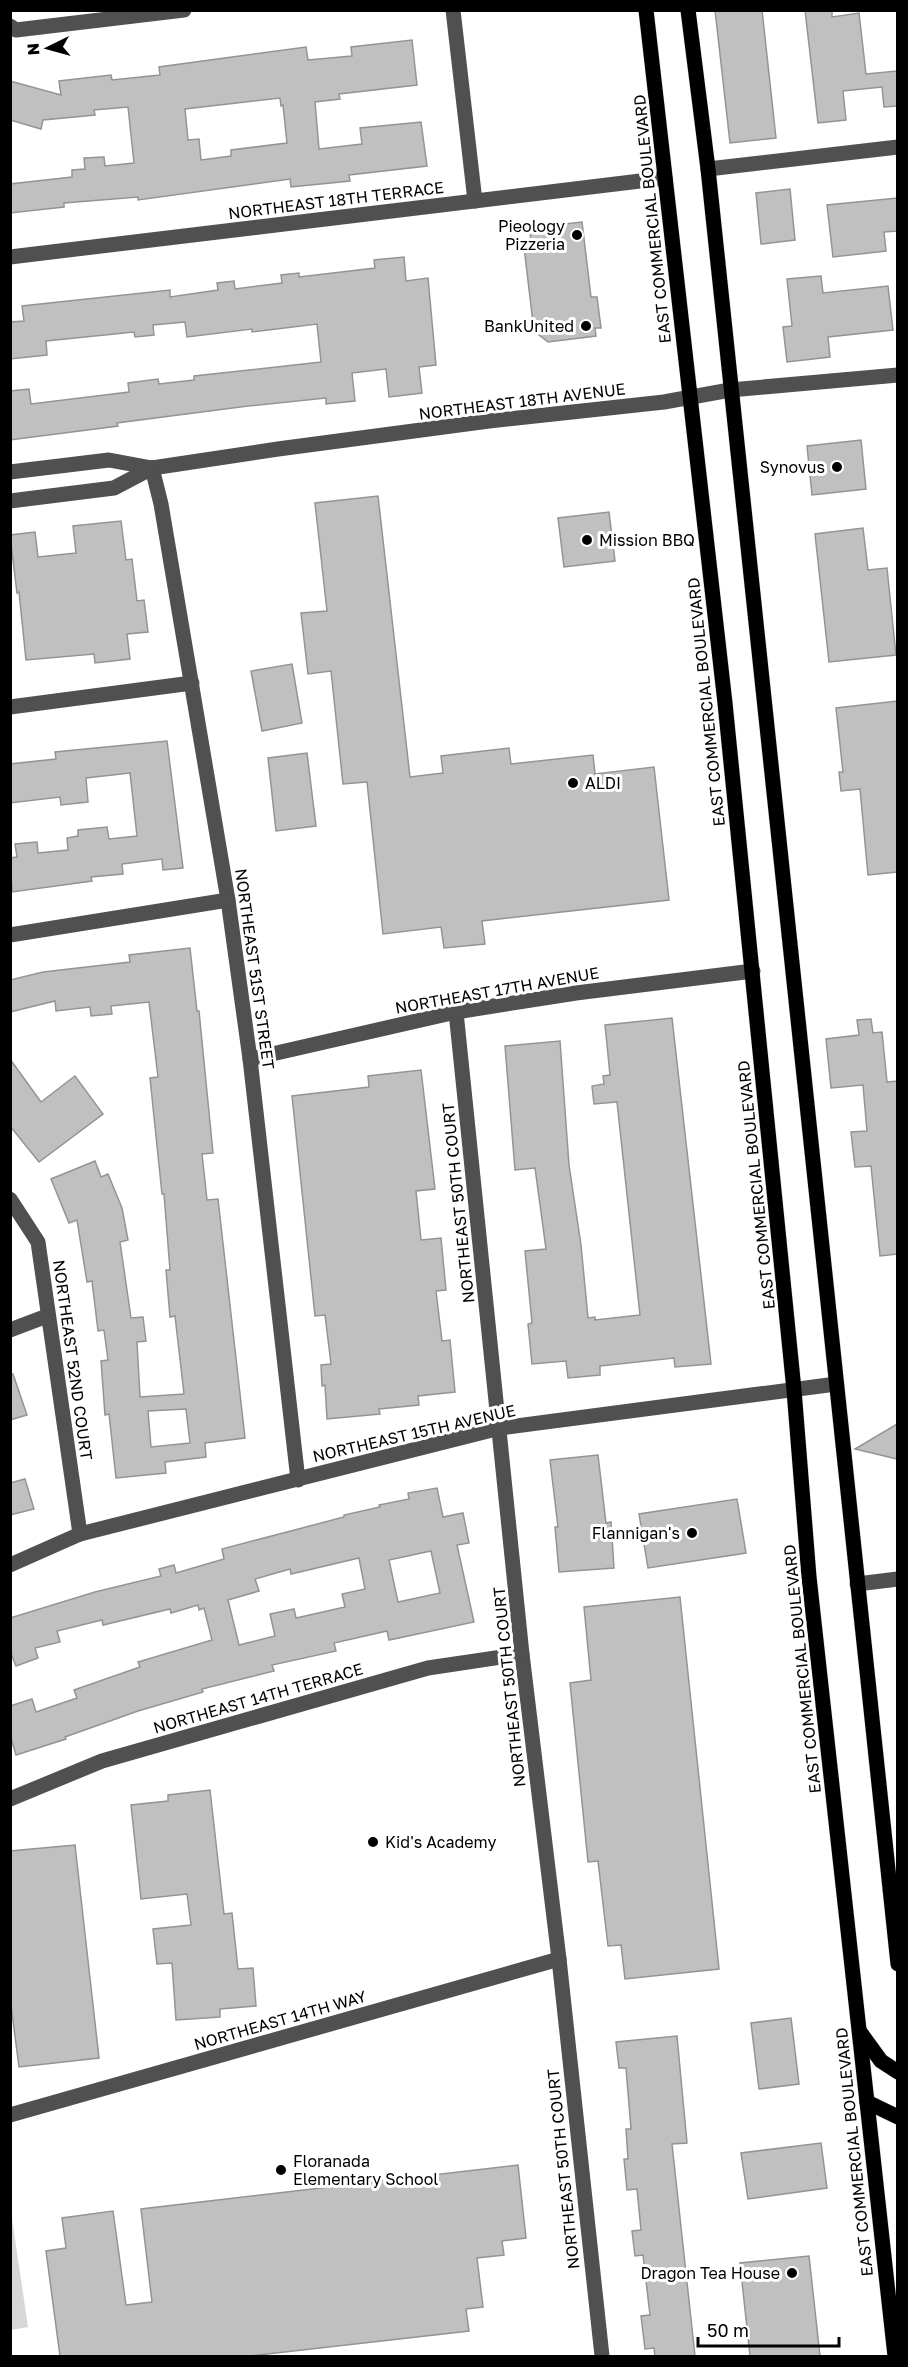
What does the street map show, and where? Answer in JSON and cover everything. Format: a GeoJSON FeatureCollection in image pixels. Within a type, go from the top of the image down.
{"type":"FeatureCollection","features":[{"type":"Feature","properties":{"kind":"main road","name":"EAST COMMERCIAL BOULEVARD"},"geometry":{"type":"LineString","coordinates":[[646,10],[753,971],[794,1390],[809,1577],[895,2356]]}},
{"type":"Feature","properties":{"kind":"main road"},"geometry":{"type":"LineString","coordinates":[[688,10],[708,169],[897,1964]]}},
{"type":"Feature","properties":{"kind":"main road"},"geometry":{"type":"LineString","coordinates":[[860,2032],[882,2061],[897,2072]]}},
{"type":"Feature","properties":{"kind":"main road"},"geometry":{"type":"LineString","coordinates":[[867,2102],[897,2118]]}},
{"type":"Feature","properties":{"kind":"street"},"geometry":{"type":"LineString","coordinates":[[10,26],[16,30],[184,10]]}},
{"type":"Feature","properties":{"kind":"street"},"geometry":{"type":"LineString","coordinates":[[453,10],[475,201]]}},
{"type":"Feature","properties":{"kind":"street"},"geometry":{"type":"LineString","coordinates":[[708,169],[897,147]]}},
{"type":"Feature","properties":{"kind":"street","name":"NORTHEAST 18TH TERRACE"},"geometry":{"type":"LineString","coordinates":[[10,257],[665,178]]}},
{"type":"Feature","properties":{"kind":"street","name":"NORTHEAST 18TH AVENUE"},"geometry":{"type":"LineString","coordinates":[[10,472],[109,460],[152,468],[278,449],[690,398],[730,390],[897,375]]}},
{"type":"Feature","properties":{"kind":"street","name":"NORTHEAST 18TH AVENUE"},"geometry":{"type":"LineString","coordinates":[[10,501],[114,488],[152,468]]}},
{"type":"Feature","properties":{"kind":"street","name":"NORTHEAST 51ST STREET"},"geometry":{"type":"LineString","coordinates":[[152,468],[161,504],[228,900],[250,1059],[298,1480]]}},
{"type":"Feature","properties":{"kind":"street"},"geometry":{"type":"LineString","coordinates":[[10,707],[192,683]]}},
{"type":"Feature","properties":{"kind":"street"},"geometry":{"type":"LineString","coordinates":[[10,935],[228,900]]}},
{"type":"Feature","properties":{"kind":"street","name":"NORTHEAST 17TH AVENUE"},"geometry":{"type":"LineString","coordinates":[[250,1059],[456,1012],[576,993],[753,971]]}},
{"type":"Feature","properties":{"kind":"street","name":"NORTHEAST 50TH COURT"},"geometry":{"type":"LineString","coordinates":[[456,1012],[522,1654],[559,1959],[602,2356]]}},
{"type":"Feature","properties":{"kind":"street","name":"NORTHEAST 52ND COURT"},"geometry":{"type":"LineString","coordinates":[[10,1198],[38,1242],[80,1534]]}},
{"type":"Feature","properties":{"kind":"street"},"geometry":{"type":"LineString","coordinates":[[10,1330],[47,1316]]}},
{"type":"Feature","properties":{"kind":"street","name":"NORTHEAST 15TH AVENUE"},"geometry":{"type":"LineString","coordinates":[[10,1565],[80,1534],[500,1428],[836,1384]]}},
{"type":"Feature","properties":{"kind":"street"},"geometry":{"type":"LineString","coordinates":[[857,1584],[897,1579]]}},
{"type":"Feature","properties":{"kind":"street","name":"NORTHEAST 14TH TERRACE"},"geometry":{"type":"LineString","coordinates":[[10,1799],[102,1761],[428,1668],[522,1654]]}},
{"type":"Feature","properties":{"kind":"street","name":"NORTHEAST 14TH WAY"},"geometry":{"type":"LineString","coordinates":[[10,2115],[559,1959]]}},
{"type":"Feature","properties":{"kind":"shaded area"},"geometry":{"type":"Polygon","coordinates":[[[10,2205],[28,2327],[11,2330],[10,2330],[10,2205]]]}},
{"type":"Feature","properties":{"kind":"building"},"geometry":{"type":"Polygon","coordinates":[[[715,10],[762,10],[776,138],[730,143],[715,10]]]}},
{"type":"Feature","properties":{"kind":"building"},"geometry":{"type":"Polygon","coordinates":[[[805,10],[832,10],[832,17],[859,13],[866,74],[897,71],[897,106],[884,107],[882,87],[843,91],[846,120],[818,123],[805,10]]]}},
{"type":"Feature","properties":{"kind":"building"},"geometry":{"type":"Polygon","coordinates":[[[412,40],[417,85],[339,94],[340,99],[315,102],[319,149],[362,144],[360,128],[421,122],[427,166],[349,175],[350,181],[291,187],[290,179],[138,200],[138,197],[64,203],[64,207],[10,213],[10,184],[72,177],[72,170],[85,169],[84,158],[104,157],[105,166],[134,163],[128,107],[94,110],[95,115],[43,120],[41,129],[10,120],[10,81],[61,95],[59,81],[111,75],[112,80],[160,75],[159,67],[306,47],[308,60],[352,56],[351,47],[412,40]],[[280,98],[185,109],[188,140],[199,139],[201,160],[231,156],[231,150],[287,143],[283,105],[281,106],[280,98]]]}},
{"type":"Feature","properties":{"kind":"building"},"geometry":{"type":"Polygon","coordinates":[[[790,189],[795,240],[761,244],[756,193],[790,189]]]}},
{"type":"Feature","properties":{"kind":"building"},"geometry":{"type":"Polygon","coordinates":[[[897,198],[897,231],[884,232],[886,251],[833,257],[827,205],[897,198]]]}},
{"type":"Feature","properties":{"kind":"building"},"geometry":{"type":"Polygon","coordinates":[[[582,222],[591,297],[597,297],[601,328],[595,328],[596,336],[548,342],[534,331],[524,247],[532,246],[529,228],[582,222]]]}},
{"type":"Feature","properties":{"kind":"building"},"geometry":{"type":"Polygon","coordinates":[[[404,257],[406,281],[428,278],[436,365],[419,367],[422,393],[389,397],[386,369],[352,373],[355,401],[326,404],[326,398],[248,406],[10,440],[10,391],[29,389],[31,404],[129,392],[128,383],[158,379],[159,384],[194,380],[194,376],[321,362],[317,324],[187,337],[185,322],[153,325],[154,335],[135,337],[134,332],[46,341],[47,355],[10,359],[10,322],[24,321],[22,306],[170,290],[170,297],[218,290],[217,283],[234,281],[235,289],[282,283],[281,275],[299,273],[299,277],[375,268],[374,260],[404,257]]]}},
{"type":"Feature","properties":{"kind":"building"},"geometry":{"type":"Polygon","coordinates":[[[821,276],[823,293],[888,286],[893,330],[828,337],[830,357],[787,362],[783,327],[792,326],[787,279],[821,276]]]}},
{"type":"Feature","properties":{"kind":"building"},"geometry":{"type":"Polygon","coordinates":[[[861,440],[866,489],[812,495],[807,446],[861,440]]]}},
{"type":"Feature","properties":{"kind":"building"},"geometry":{"type":"Polygon","coordinates":[[[378,496],[410,777],[443,773],[441,756],[509,748],[511,764],[593,755],[595,774],[654,767],[669,900],[482,921],[485,944],[444,948],[441,927],[383,934],[367,782],[343,784],[331,671],[308,674],[301,613],[327,611],[315,503],[378,496]]]}},
{"type":"Feature","properties":{"kind":"building"},"geometry":{"type":"Polygon","coordinates":[[[609,512],[615,561],[564,567],[558,518],[609,512]]]}},
{"type":"Feature","properties":{"kind":"building"},"geometry":{"type":"Polygon","coordinates":[[[121,521],[126,560],[132,559],[137,601],[144,600],[148,632],[127,634],[130,659],[95,663],[94,654],[26,660],[10,535],[35,532],[38,557],[76,553],[73,526],[121,521]]]}},
{"type":"Feature","properties":{"kind":"building"},"geometry":{"type":"Polygon","coordinates":[[[863,528],[868,570],[887,568],[896,655],[829,662],[815,534],[863,528]]]}},
{"type":"Feature","properties":{"kind":"building"},"geometry":{"type":"Polygon","coordinates":[[[292,664],[302,723],[262,731],[251,671],[292,664]]]}},
{"type":"Feature","properties":{"kind":"building"},"geometry":{"type":"Polygon","coordinates":[[[897,701],[897,872],[868,875],[860,789],[841,791],[839,772],[843,772],[836,708],[897,701]]]}},
{"type":"Feature","properties":{"kind":"building"},"geometry":{"type":"Polygon","coordinates":[[[167,741],[183,868],[163,870],[162,859],[122,864],[123,874],[91,877],[92,881],[12,892],[10,858],[17,857],[15,844],[37,842],[38,853],[68,850],[67,838],[78,836],[78,830],[107,827],[109,839],[137,836],[130,773],[86,778],[88,802],[61,805],[60,797],[10,803],[10,764],[56,759],[55,752],[167,741]]]}},
{"type":"Feature","properties":{"kind":"building"},"geometry":{"type":"Polygon","coordinates":[[[307,753],[316,826],[276,831],[268,758],[307,753]]]}},
{"type":"Feature","properties":{"kind":"building"},"geometry":{"type":"Polygon","coordinates":[[[190,948],[197,1011],[199,1011],[213,1153],[202,1154],[207,1200],[218,1199],[245,1438],[205,1443],[206,1457],[165,1462],[166,1473],[116,1478],[109,1414],[105,1415],[101,1361],[108,1360],[104,1330],[98,1331],[92,1281],[87,1282],[77,1220],[69,1223],[51,1179],[95,1161],[101,1177],[108,1174],[122,1208],[128,1240],[120,1242],[131,1318],[143,1317],[146,1341],[137,1342],[140,1397],[184,1394],[175,1316],[170,1317],[166,1270],[170,1270],[164,1194],[162,1194],[150,1078],[158,1077],[149,1002],[111,1006],[112,1014],[91,1016],[90,1007],[56,1011],[55,1001],[10,1012],[10,980],[43,972],[130,962],[129,955],[190,948]],[[186,1409],[148,1411],[151,1447],[190,1443],[186,1409]]]}},
{"type":"Feature","properties":{"kind":"building"},"geometry":{"type":"Polygon","coordinates":[[[672,1018],[711,1364],[675,1367],[674,1358],[600,1366],[600,1375],[568,1378],[566,1361],[532,1364],[528,1324],[532,1323],[525,1251],[546,1249],[535,1168],[515,1170],[505,1046],[560,1041],[569,1165],[581,1245],[588,1318],[595,1317],[595,1320],[640,1315],[617,1102],[594,1104],[592,1086],[604,1084],[603,1076],[610,1075],[605,1025],[672,1018]]]}},
{"type":"Feature","properties":{"kind":"building"},"geometry":{"type":"Polygon","coordinates":[[[871,1019],[873,1033],[882,1032],[887,1082],[897,1081],[897,1254],[880,1256],[871,1166],[855,1167],[851,1132],[867,1131],[863,1085],[831,1088],[826,1039],[859,1035],[857,1020],[871,1019]]]}},
{"type":"Feature","properties":{"kind":"building"},"geometry":{"type":"Polygon","coordinates":[[[10,1059],[41,1102],[75,1076],[103,1114],[39,1162],[10,1126],[10,1059]]]}},
{"type":"Feature","properties":{"kind":"building"},"geometry":{"type":"Polygon","coordinates":[[[421,1070],[435,1189],[416,1191],[421,1240],[441,1238],[446,1290],[436,1291],[442,1341],[450,1340],[455,1392],[418,1396],[419,1405],[379,1409],[380,1414],[327,1419],[321,1365],[331,1364],[325,1315],[315,1316],[292,1096],[369,1087],[368,1076],[421,1070]]]}},
{"type":"Feature","properties":{"kind":"building"},"geometry":{"type":"Polygon","coordinates":[[[10,1374],[13,1374],[27,1415],[10,1420],[10,1374]]]}},
{"type":"Feature","properties":{"kind":"building"},"geometry":{"type":"Polygon","coordinates":[[[897,1424],[897,1459],[855,1449],[897,1424]]]}},
{"type":"Feature","properties":{"kind":"building"},"geometry":{"type":"Polygon","coordinates":[[[598,1455],[606,1523],[611,1522],[614,1568],[559,1572],[555,1527],[558,1527],[550,1460],[598,1455]]]}},
{"type":"Feature","properties":{"kind":"building"},"geometry":{"type":"Polygon","coordinates":[[[25,1479],[34,1509],[10,1515],[10,1483],[25,1479]]]}},
{"type":"Feature","properties":{"kind":"building"},"geometry":{"type":"Polygon","coordinates":[[[437,1488],[443,1517],[463,1513],[469,1543],[457,1545],[474,1622],[389,1640],[387,1631],[334,1643],[336,1651],[272,1665],[274,1671],[202,1689],[203,1692],[138,1711],[65,1737],[66,1739],[16,1755],[10,1735],[10,1706],[32,1699],[36,1712],[77,1698],[74,1690],[140,1667],[138,1662],[212,1640],[204,1608],[199,1610],[198,1605],[171,1613],[170,1609],[103,1625],[102,1620],[57,1631],[60,1642],[35,1648],[38,1658],[16,1666],[10,1651],[10,1618],[95,1592],[161,1576],[159,1569],[174,1565],[176,1573],[224,1559],[222,1549],[380,1507],[379,1505],[409,1499],[408,1493],[437,1488]],[[431,1551],[389,1560],[398,1602],[440,1593],[431,1551]],[[359,1558],[291,1574],[290,1569],[255,1579],[259,1591],[228,1600],[239,1645],[275,1636],[270,1614],[294,1609],[296,1618],[345,1607],[342,1594],[365,1589],[359,1558]]]}},
{"type":"Feature","properties":{"kind":"building"},"geometry":{"type":"Polygon","coordinates":[[[737,1499],[746,1553],[648,1568],[639,1514],[737,1499]]]}},
{"type":"Feature","properties":{"kind":"building"},"geometry":{"type":"Polygon","coordinates":[[[680,1597],[719,1969],[625,1979],[621,1945],[608,1946],[598,1861],[588,1862],[570,1683],[591,1680],[584,1607],[680,1597]]]}},
{"type":"Feature","properties":{"kind":"building"},"geometry":{"type":"Polygon","coordinates":[[[210,1790],[224,1914],[232,1913],[238,1969],[253,1968],[256,2006],[220,2009],[220,2017],[176,2020],[172,1963],[157,1964],[153,1929],[191,1925],[187,1894],[141,1899],[131,1805],[168,1801],[168,1795],[210,1790]]]}},
{"type":"Feature","properties":{"kind":"building"},"geometry":{"type":"Polygon","coordinates":[[[75,1845],[99,2058],[19,2067],[10,1998],[10,1851],[75,1845]]]}},
{"type":"Feature","properties":{"kind":"building"},"geometry":{"type":"Polygon","coordinates":[[[791,2018],[799,2084],[759,2089],[751,2023],[791,2018]]]}},
{"type":"Feature","properties":{"kind":"building"},"geometry":{"type":"Polygon","coordinates":[[[677,2036],[687,2143],[672,2144],[695,2356],[655,2356],[654,2348],[645,2349],[641,2316],[650,2315],[643,2255],[635,2256],[632,2231],[641,2230],[637,2189],[627,2190],[624,2159],[628,2159],[626,2129],[631,2129],[626,2068],[619,2068],[616,2042],[677,2036]]]}},
{"type":"Feature","properties":{"kind":"building"},"geometry":{"type":"Polygon","coordinates":[[[821,2143],[827,2188],[748,2199],[741,2153],[821,2143]]]}},
{"type":"Feature","properties":{"kind":"building"},"geometry":{"type":"Polygon","coordinates":[[[518,2165],[526,2238],[502,2241],[504,2255],[477,2258],[483,2307],[466,2309],[469,2331],[249,2356],[60,2356],[46,2251],[66,2248],[62,2218],[113,2211],[126,2305],[152,2302],[141,2209],[518,2165]]]}},
{"type":"Feature","properties":{"kind":"building"},"geometry":{"type":"Polygon","coordinates":[[[809,2256],[820,2356],[750,2356],[740,2263],[809,2256]]]}},
{"type":"Feature","properties":{"kind":"place","name":"Pieology Pizzeria"},"geometry":{"type":"Point","coordinates":[577,235]}},
{"type":"Feature","properties":{"kind":"place","name":"BankUnited"},"geometry":{"type":"Point","coordinates":[586,326]}},
{"type":"Feature","properties":{"kind":"place","name":"Synovus"},"geometry":{"type":"Point","coordinates":[837,467]}},
{"type":"Feature","properties":{"kind":"place","name":"Mission BBQ"},"geometry":{"type":"Point","coordinates":[587,540]}},
{"type":"Feature","properties":{"kind":"place","name":"ALDI"},"geometry":{"type":"Point","coordinates":[573,783]}},
{"type":"Feature","properties":{"kind":"place","name":"Flannigan's"},"geometry":{"type":"Point","coordinates":[692,1533]}},
{"type":"Feature","properties":{"kind":"place","name":"Kid's Academy"},"geometry":{"type":"Point","coordinates":[373,1842]}},
{"type":"Feature","properties":{"kind":"place","name":"Floranada Elementary School"},"geometry":{"type":"Point","coordinates":[281,2170]}},
{"type":"Feature","properties":{"kind":"place","name":"Dragon Tea House"},"geometry":{"type":"Point","coordinates":[792,2273]}}]}
